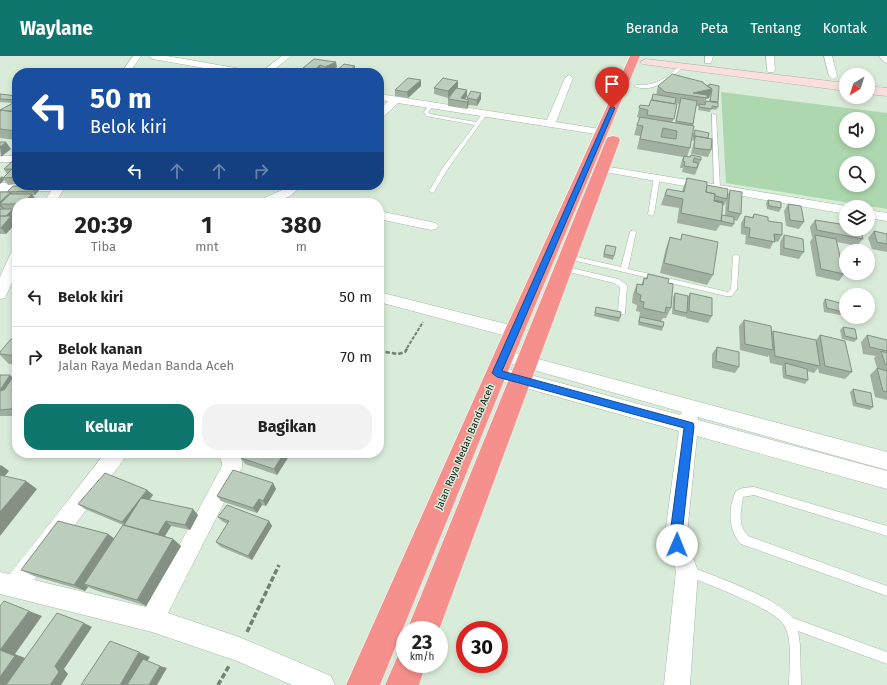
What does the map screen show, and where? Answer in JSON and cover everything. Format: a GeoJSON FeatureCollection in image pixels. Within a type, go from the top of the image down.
{"type":"FeatureCollection","features":[{"type":"Feature","properties":{"kind":"highway","name":"Jalan Raya Medan Banda Aceh"},"geometry":{"type":"LineString","coordinates":[[363,685],[514,332],[611,127],[631,89],[644,58]]}},
{"type":"Feature","properties":{"kind":"highway","name":"Jalan Raya Medan Banda Aceh"},"geometry":{"type":"LineString","coordinates":[[427,621],[603,168],[611,127]]}},
{"type":"Feature","properties":{"kind":"highway"},"geometry":{"type":"LineString","coordinates":[[402,685],[407,673]]}},
{"type":"Feature","properties":{"kind":"main road"},"geometry":{"type":"LineString","coordinates":[[644,58],[681,67],[839,86]]}},
{"type":"Feature","properties":{"kind":"main road"},"geometry":{"type":"LineString","coordinates":[[875,92],[886,94]]}},
{"type":"Feature","properties":{"kind":"street"},"geometry":{"type":"LineString","coordinates":[[129,68],[138,56]]}},
{"type":"Feature","properties":{"kind":"street"},"geometry":{"type":"LineString","coordinates":[[153,56],[219,68]]}},
{"type":"Feature","properties":{"kind":"street"},"geometry":{"type":"LineString","coordinates":[[271,68],[287,56]]}},
{"type":"Feature","properties":{"kind":"street"},"geometry":{"type":"LineString","coordinates":[[770,56],[771,70]]}},
{"type":"Feature","properties":{"kind":"street"},"geometry":{"type":"LineString","coordinates":[[828,56],[833,76]]}},
{"type":"Feature","properties":{"kind":"street"},"geometry":{"type":"LineString","coordinates":[[883,56],[887,60]]}},
{"type":"Feature","properties":{"kind":"street"},"geometry":{"type":"LineString","coordinates":[[550,125],[569,78]]}},
{"type":"Feature","properties":{"kind":"street"},"geometry":{"type":"LineString","coordinates":[[384,98],[550,125],[611,127]]}},
{"type":"Feature","properties":{"kind":"street"},"geometry":{"type":"LineString","coordinates":[[384,110],[395,100]]}},
{"type":"Feature","properties":{"kind":"street"},"geometry":{"type":"LineString","coordinates":[[0,159],[12,159]]}},
{"type":"Feature","properties":{"kind":"street"},"geometry":{"type":"LineString","coordinates":[[603,168],[839,209]]}},
{"type":"Feature","properties":{"kind":"street"},"geometry":{"type":"LineString","coordinates":[[0,187],[12,187]]}},
{"type":"Feature","properties":{"kind":"street"},"geometry":{"type":"LineString","coordinates":[[276,197],[290,190]]}},
{"type":"Feature","properties":{"kind":"street"},"geometry":{"type":"LineString","coordinates":[[875,215],[887,217]]}},
{"type":"Feature","properties":{"kind":"street"},"geometry":{"type":"LineString","coordinates":[[384,217],[431,226]]}},
{"type":"Feature","properties":{"kind":"street"},"geometry":{"type":"LineString","coordinates":[[0,294],[12,266]]}},
{"type":"Feature","properties":{"kind":"street"},"geometry":{"type":"LineString","coordinates":[[384,298],[514,332]]}},
{"type":"Feature","properties":{"kind":"street"},"geometry":{"type":"LineString","coordinates":[[500,364],[689,416],[887,461]]}},
{"type":"Feature","properties":{"kind":"street"},"geometry":{"type":"LineString","coordinates":[[689,416],[887,480]]}},
{"type":"Feature","properties":{"kind":"street"},"geometry":{"type":"LineString","coordinates":[[677,685],[687,571],[677,545],[676,534],[689,416]]}},
{"type":"Feature","properties":{"kind":"street"},"geometry":{"type":"LineString","coordinates":[[113,458],[7,585],[152,620],[239,648],[322,685]]}},
{"type":"Feature","properties":{"kind":"street"},"geometry":{"type":"LineString","coordinates":[[152,620],[232,467],[232,461],[230,458]]}},
{"type":"Feature","properties":{"kind":"lane"},"geometry":{"type":"LineString","coordinates":[[631,89],[656,86],[681,67]]}},
{"type":"Feature","properties":{"kind":"lane"},"geometry":{"type":"LineString","coordinates":[[431,106],[426,112],[428,115],[478,124]]}},
{"type":"Feature","properties":{"kind":"lane"},"geometry":{"type":"LineString","coordinates":[[432,191],[446,167],[485,114]]}},
{"type":"Feature","properties":{"kind":"lane"},"geometry":{"type":"LineString","coordinates":[[714,116],[717,187]]}},
{"type":"Feature","properties":{"kind":"lane"},"geometry":{"type":"LineString","coordinates":[[651,214],[657,177]]}},
{"type":"Feature","properties":{"kind":"lane"},"geometry":{"type":"LineString","coordinates":[[624,270],[633,232]]}},
{"type":"Feature","properties":{"kind":"lane"},"geometry":{"type":"LineString","coordinates":[[566,262],[624,270],[720,294],[730,294],[734,289],[736,256]]}},
{"type":"Feature","properties":{"kind":"lane"},"geometry":{"type":"LineString","coordinates":[[566,262],[622,284],[624,286],[622,312]]}},
{"type":"Feature","properties":{"kind":"lane"},"geometry":{"type":"LineString","coordinates":[[887,531],[754,491],[739,494],[735,525],[740,536],[746,540],[887,591]]}},
{"type":"Feature","properties":{"kind":"lane"},"geometry":{"type":"LineString","coordinates":[[687,571],[764,604],[781,613],[789,622],[793,636],[795,685]]}},
{"type":"Feature","properties":{"kind":"lane"},"geometry":{"type":"LineString","coordinates":[[789,622],[887,658]]}},
{"type":"Feature","properties":{"kind":"path"},"geometry":{"type":"LineString","coordinates":[[384,352],[398,354],[405,352],[429,311]]}},
{"type":"Feature","properties":{"kind":"path"},"geometry":{"type":"LineString","coordinates":[[218,685],[239,648],[279,565]]}},
{"type":"Feature","properties":{"kind":"green space"},"geometry":{"type":"Polygon","coordinates":[[[721,92],[887,113],[887,209],[875,207],[875,200],[839,200],[839,201],[726,183],[721,92]]]}},
{"type":"Feature","properties":{"kind":"building"},"geometry":{"type":"Polygon","coordinates":[[[314,59],[336,62],[325,67],[320,65],[316,68],[303,68],[314,59]]]}},
{"type":"Feature","properties":{"kind":"building"},"geometry":{"type":"Polygon","coordinates":[[[344,64],[355,66],[352,68],[340,68],[344,64]]]}},
{"type":"Feature","properties":{"kind":"building"},"geometry":{"type":"Polygon","coordinates":[[[672,74],[703,82],[712,89],[693,93],[707,95],[707,98],[665,92],[658,86],[672,74]]]}},
{"type":"Feature","properties":{"kind":"building"},"geometry":{"type":"Polygon","coordinates":[[[408,78],[421,80],[407,92],[395,90],[408,78]]]}},
{"type":"Feature","properties":{"kind":"building"},"geometry":{"type":"Polygon","coordinates":[[[443,78],[458,81],[448,91],[434,88],[443,78]]]}},
{"type":"Feature","properties":{"kind":"building"},"geometry":{"type":"Polygon","coordinates":[[[709,84],[719,86],[718,102],[710,101],[712,89],[707,86],[709,86],[709,84]]]}},
{"type":"Feature","properties":{"kind":"building"},"geometry":{"type":"Polygon","coordinates":[[[456,88],[467,90],[461,98],[469,100],[467,102],[448,99],[456,88]]]}},
{"type":"Feature","properties":{"kind":"building"},"geometry":{"type":"Polygon","coordinates":[[[471,91],[481,93],[477,100],[467,98],[471,91]]]}},
{"type":"Feature","properties":{"kind":"building"},"geometry":{"type":"Polygon","coordinates":[[[0,94],[12,95],[12,100],[0,99],[0,94]]]}},
{"type":"Feature","properties":{"kind":"building"},"geometry":{"type":"Polygon","coordinates":[[[653,94],[676,98],[675,104],[652,100],[653,94]]]}},
{"type":"Feature","properties":{"kind":"building"},"geometry":{"type":"Polygon","coordinates":[[[681,98],[697,101],[693,124],[676,121],[681,98]]]}},
{"type":"Feature","properties":{"kind":"building"},"geometry":{"type":"Polygon","coordinates":[[[651,100],[677,104],[674,119],[647,115],[648,110],[639,108],[640,105],[649,106],[651,100]]]}},
{"type":"Feature","properties":{"kind":"building"},"geometry":{"type":"Polygon","coordinates":[[[706,101],[718,103],[718,107],[712,106],[712,109],[699,107],[699,104],[705,105],[706,101]]]}},
{"type":"Feature","properties":{"kind":"building"},"geometry":{"type":"Polygon","coordinates":[[[12,104],[12,111],[0,110],[12,104]]]}},
{"type":"Feature","properties":{"kind":"building"},"geometry":{"type":"Polygon","coordinates":[[[0,110],[12,111],[12,130],[0,129],[0,110]]]}},
{"type":"Feature","properties":{"kind":"building"},"geometry":{"type":"Polygon","coordinates":[[[640,117],[694,126],[690,148],[640,139],[643,126],[637,125],[640,117]],[[663,128],[661,137],[676,139],[677,131],[663,128]]]}},
{"type":"Feature","properties":{"kind":"building"},"geometry":{"type":"Polygon","coordinates":[[[695,130],[709,133],[708,138],[695,136],[695,138],[694,137],[695,130]]]}},
{"type":"Feature","properties":{"kind":"building"},"geometry":{"type":"Polygon","coordinates":[[[695,136],[712,139],[711,150],[694,148],[695,136]]]}},
{"type":"Feature","properties":{"kind":"building"},"geometry":{"type":"Polygon","coordinates":[[[0,142],[6,142],[0,147],[0,142]]]}},
{"type":"Feature","properties":{"kind":"building"},"geometry":{"type":"Polygon","coordinates":[[[691,155],[701,157],[701,160],[694,158],[693,162],[698,163],[697,168],[684,166],[684,156],[690,157],[691,155]]]}},
{"type":"Feature","properties":{"kind":"building"},"geometry":{"type":"Polygon","coordinates":[[[12,162],[12,169],[4,169],[12,162]]]}},
{"type":"Feature","properties":{"kind":"building"},"geometry":{"type":"Polygon","coordinates":[[[12,169],[12,177],[3,178],[12,169]]]}},
{"type":"Feature","properties":{"kind":"building"},"geometry":{"type":"Polygon","coordinates":[[[687,178],[707,182],[706,192],[715,194],[714,201],[723,203],[721,221],[681,213],[683,199],[665,195],[667,189],[684,192],[687,178]]]}},
{"type":"Feature","properties":{"kind":"building"},"geometry":{"type":"Polygon","coordinates":[[[707,185],[728,189],[727,199],[706,192],[707,185]]]}},
{"type":"Feature","properties":{"kind":"building"},"geometry":{"type":"Polygon","coordinates":[[[12,187],[12,190],[34,190],[33,191],[7,192],[12,187]]]}},
{"type":"Feature","properties":{"kind":"building"},"geometry":{"type":"Polygon","coordinates":[[[730,190],[742,192],[741,214],[728,211],[730,190]]]}},
{"type":"Feature","properties":{"kind":"building"},"geometry":{"type":"Polygon","coordinates":[[[0,192],[11,192],[0,202],[0,192]]]}},
{"type":"Feature","properties":{"kind":"building"},"geometry":{"type":"Polygon","coordinates":[[[10,194],[32,194],[28,198],[12,198],[12,204],[0,204],[10,194]]]}},
{"type":"Feature","properties":{"kind":"building"},"geometry":{"type":"Polygon","coordinates":[[[768,200],[781,202],[781,208],[769,206],[768,200]]]}},
{"type":"Feature","properties":{"kind":"building"},"geometry":{"type":"Polygon","coordinates":[[[788,204],[801,206],[804,222],[790,220],[788,204]]]}},
{"type":"Feature","properties":{"kind":"building"},"geometry":{"type":"Polygon","coordinates":[[[0,209],[12,209],[6,216],[0,216],[0,209]]]}},
{"type":"Feature","properties":{"kind":"building"},"geometry":{"type":"Polygon","coordinates":[[[754,214],[768,217],[768,221],[782,223],[782,235],[774,234],[775,242],[749,237],[750,228],[744,227],[745,216],[753,218],[754,214]]]}},
{"type":"Feature","properties":{"kind":"building"},"geometry":{"type":"Polygon","coordinates":[[[722,215],[734,217],[734,224],[721,221],[722,215]]]}},
{"type":"Feature","properties":{"kind":"building"},"geometry":{"type":"Polygon","coordinates":[[[0,216],[11,216],[1,228],[0,228],[0,216]]]}},
{"type":"Feature","properties":{"kind":"building"},"geometry":{"type":"Polygon","coordinates":[[[815,220],[839,224],[839,234],[817,230],[815,220]]]}},
{"type":"Feature","properties":{"kind":"building"},"geometry":{"type":"Polygon","coordinates":[[[875,231],[887,234],[887,244],[877,242],[875,231]]]}},
{"type":"Feature","properties":{"kind":"building"},"geometry":{"type":"Polygon","coordinates":[[[682,234],[718,242],[713,275],[664,263],[670,237],[681,240],[682,234]]]}},
{"type":"Feature","properties":{"kind":"building"},"geometry":{"type":"Polygon","coordinates":[[[784,235],[803,239],[804,252],[784,248],[784,235]]]}},
{"type":"Feature","properties":{"kind":"building"},"geometry":{"type":"Polygon","coordinates":[[[815,235],[836,239],[839,252],[839,273],[821,269],[815,235]]]}},
{"type":"Feature","properties":{"kind":"building"},"geometry":{"type":"Polygon","coordinates":[[[848,236],[862,236],[863,239],[848,236]]]}},
{"type":"Feature","properties":{"kind":"building"},"geometry":{"type":"Polygon","coordinates":[[[606,245],[616,247],[614,256],[604,254],[606,245]]]}},
{"type":"Feature","properties":{"kind":"building"},"geometry":{"type":"Polygon","coordinates":[[[648,274],[669,279],[668,283],[673,284],[671,308],[666,307],[665,313],[643,308],[644,302],[640,301],[641,295],[636,293],[637,284],[643,285],[644,278],[647,279],[648,274]]]}},
{"type":"Feature","properties":{"kind":"building"},"geometry":{"type":"Polygon","coordinates":[[[675,293],[688,296],[687,313],[674,310],[675,293]]]}},
{"type":"Feature","properties":{"kind":"building"},"geometry":{"type":"Polygon","coordinates":[[[690,293],[712,298],[712,316],[689,311],[690,293]]]}},
{"type":"Feature","properties":{"kind":"building"},"geometry":{"type":"Polygon","coordinates":[[[825,299],[839,303],[839,311],[827,308],[825,299]]]}},
{"type":"Feature","properties":{"kind":"building"},"geometry":{"type":"Polygon","coordinates":[[[596,307],[621,312],[620,318],[595,313],[596,307]]]}},
{"type":"Feature","properties":{"kind":"building"},"geometry":{"type":"Polygon","coordinates":[[[640,317],[664,322],[663,327],[639,322],[640,317]]]}},
{"type":"Feature","properties":{"kind":"building"},"geometry":{"type":"Polygon","coordinates":[[[744,320],[771,326],[773,350],[745,344],[744,320]]]}},
{"type":"Feature","properties":{"kind":"building"},"geometry":{"type":"Polygon","coordinates":[[[843,327],[855,329],[857,339],[845,336],[843,327]]]}},
{"type":"Feature","properties":{"kind":"building"},"geometry":{"type":"Polygon","coordinates":[[[773,331],[816,340],[820,366],[775,356],[773,331]]]}},
{"type":"Feature","properties":{"kind":"building"},"geometry":{"type":"Polygon","coordinates":[[[820,335],[845,341],[852,372],[825,366],[820,335]]]}},
{"type":"Feature","properties":{"kind":"building"},"geometry":{"type":"Polygon","coordinates":[[[867,335],[887,340],[887,351],[870,347],[867,335]]]}},
{"type":"Feature","properties":{"kind":"building"},"geometry":{"type":"Polygon","coordinates":[[[12,339],[12,355],[0,354],[0,352],[12,339]]]}},
{"type":"Feature","properties":{"kind":"building"},"geometry":{"type":"Polygon","coordinates":[[[717,347],[739,352],[739,367],[716,361],[717,347]]]}},
{"type":"Feature","properties":{"kind":"building"},"geometry":{"type":"Polygon","coordinates":[[[881,351],[887,353],[887,365],[885,364],[881,351]]]}},
{"type":"Feature","properties":{"kind":"building"},"geometry":{"type":"Polygon","coordinates":[[[785,363],[807,369],[808,380],[786,375],[785,363]]]}},
{"type":"Feature","properties":{"kind":"building"},"geometry":{"type":"Polygon","coordinates":[[[877,368],[887,371],[887,392],[883,391],[877,368]]]}},
{"type":"Feature","properties":{"kind":"building"},"geometry":{"type":"Polygon","coordinates":[[[0,375],[10,375],[0,390],[0,375]]]}},
{"type":"Feature","properties":{"kind":"building"},"geometry":{"type":"Polygon","coordinates":[[[12,378],[12,407],[11,409],[0,410],[0,391],[4,390],[12,378]]]}},
{"type":"Feature","properties":{"kind":"building"},"geometry":{"type":"Polygon","coordinates":[[[853,389],[871,393],[873,407],[856,403],[853,389]]]}},
{"type":"Feature","properties":{"kind":"building"},"geometry":{"type":"Polygon","coordinates":[[[241,458],[281,458],[274,469],[241,458]]]}},
{"type":"Feature","properties":{"kind":"building"},"geometry":{"type":"Polygon","coordinates":[[[233,470],[273,483],[263,501],[259,499],[253,508],[217,496],[233,470]]]}},
{"type":"Feature","properties":{"kind":"building"},"geometry":{"type":"Polygon","coordinates":[[[105,473],[147,490],[122,522],[78,504],[105,473]]]}},
{"type":"Feature","properties":{"kind":"building"},"geometry":{"type":"Polygon","coordinates":[[[0,475],[26,481],[0,512],[0,475]]]}},
{"type":"Feature","properties":{"kind":"building"},"geometry":{"type":"Polygon","coordinates":[[[141,498],[193,509],[185,525],[166,521],[158,534],[124,525],[141,498]]]}},
{"type":"Feature","properties":{"kind":"building"},"geometry":{"type":"Polygon","coordinates":[[[227,505],[269,521],[248,556],[216,542],[229,521],[218,517],[227,505]]]}},
{"type":"Feature","properties":{"kind":"building"},"geometry":{"type":"Polygon","coordinates":[[[58,521],[108,534],[74,585],[21,570],[58,521]]]}},
{"type":"Feature","properties":{"kind":"building"},"geometry":{"type":"Polygon","coordinates":[[[123,525],[173,539],[137,600],[84,584],[123,525]]]}},
{"type":"Feature","properties":{"kind":"building"},"geometry":{"type":"Polygon","coordinates":[[[4,601],[29,611],[0,650],[0,606],[4,601]]]}},
{"type":"Feature","properties":{"kind":"building"},"geometry":{"type":"Polygon","coordinates":[[[57,613],[84,623],[55,666],[59,672],[50,685],[6,685],[57,613]]]}},
{"type":"Feature","properties":{"kind":"building"},"geometry":{"type":"Polygon","coordinates":[[[110,641],[139,652],[120,685],[81,685],[110,641]]]}},
{"type":"Feature","properties":{"kind":"building"},"geometry":{"type":"Polygon","coordinates":[[[0,650],[15,656],[0,677],[0,650]]]}},
{"type":"Feature","properties":{"kind":"building"},"geometry":{"type":"Polygon","coordinates":[[[143,659],[160,666],[149,685],[127,685],[143,659]]]}},
{"type":"Feature","properties":{"kind":"route"},"geometry":{"type":"LineString","coordinates":[[612,108],[497,373],[690,426],[676,534],[677,545]]}}]}
